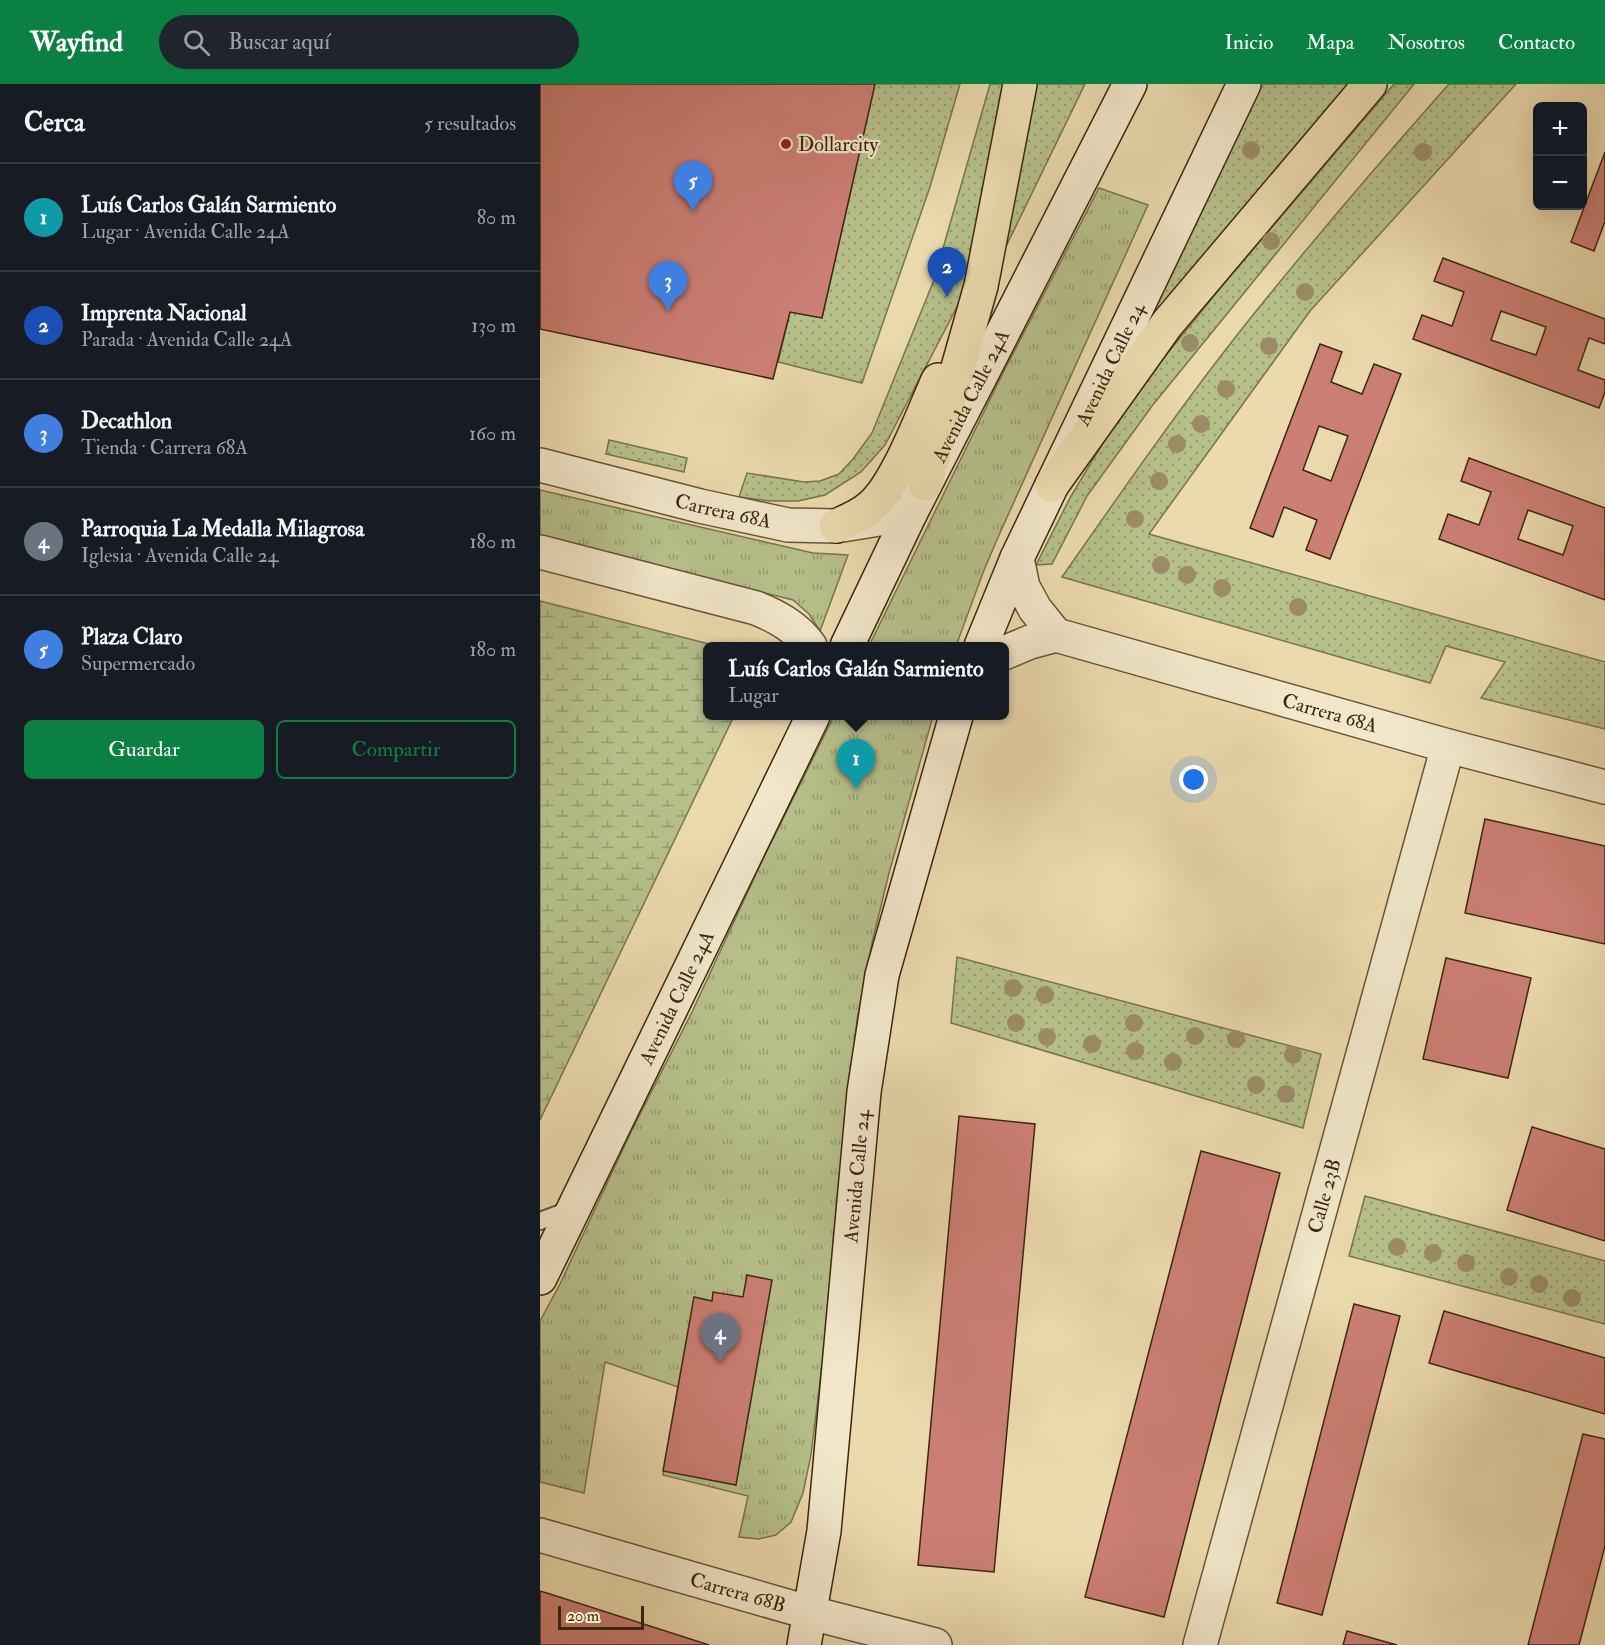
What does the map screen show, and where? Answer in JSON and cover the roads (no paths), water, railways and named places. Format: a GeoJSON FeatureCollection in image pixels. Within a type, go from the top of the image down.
{"type":"FeatureCollection","features":[{"type":"Feature","properties":{"kind":"main road"},"geometry":{"type":"LineString","coordinates":[[925,484],[981,286],[1020,84]]}},
{"type":"Feature","properties":{"kind":"main road","name":"Avenida Calle 24A"},"geometry":{"type":"LineString","coordinates":[[848,642],[925,484],[1099,149],[1130,84]]}},
{"type":"Feature","properties":{"kind":"main road","name":"Avenida Calle 24"},"geometry":{"type":"LineString","coordinates":[[983,642],[1017,558],[1244,84]]}},
{"type":"Feature","properties":{"kind":"main road"},"geometry":{"type":"LineString","coordinates":[[1052,484],[1167,324],[1370,84]]}},
{"type":"Feature","properties":{"kind":"main road"},"geometry":{"type":"LineString","coordinates":[[836,526],[869,509],[891,482],[981,286]]}},
{"type":"Feature","properties":{"kind":"main road","name":"Carrera 68A"},"geometry":{"type":"LineString","coordinates":[[540,465],[700,506],[788,525],[836,526],[910,514]]}},
{"type":"Feature","properties":{"kind":"main road"},"geometry":{"type":"LineString","coordinates":[[540,552],[756,608],[780,618],[802,635],[807,642]]}},
{"type":"Feature","properties":{"kind":"main road"},"geometry":{"type":"LineString","coordinates":[[1009,650],[1056,635],[1035,609],[1023,587],[1017,558]]}},
{"type":"Feature","properties":{"kind":"main road","name":"Carrera 68A"},"geometry":{"type":"LineString","coordinates":[[1056,635],[1448,746],[1605,787]]}},
{"type":"Feature","properties":{"kind":"main road","name":"Avenida Calle 24A"},"geometry":{"type":"LineString","coordinates":[[540,1278],[811,720]]}},
{"type":"Feature","properties":{"kind":"main road","name":"Avenida Calle 24"},"geometry":{"type":"LineString","coordinates":[[804,1645],[824,1531],[864,1092],[882,975],[955,720]]}},
{"type":"Feature","properties":{"kind":"main road","name":"Calle 23B"},"geometry":{"type":"LineString","coordinates":[[1200,1645],[1448,746]]}},
{"type":"Feature","properties":{"kind":"main road","name":"Carrera 68B"},"geometry":{"type":"LineString","coordinates":[[540,1535],[811,1613],[935,1645]]}},
{"type":"Feature","properties":{"kind":"lane"},"geometry":{"type":"LineString","coordinates":[[540,1221],[576,1208]]}},
{"type":"Feature","properties":{"kind":"place","name":"Dollarcity"},"geometry":{"type":"Point","coordinates":[786,144]}},
{"type":"Feature","properties":{"kind":"place","name":"Plaza Claro"},"geometry":{"type":"Point","coordinates":[693,211]}},
{"type":"Feature","properties":{"kind":"place","name":"Imprenta Nacional"},"geometry":{"type":"Point","coordinates":[947,297]}},
{"type":"Feature","properties":{"kind":"place","name":"Decathlon"},"geometry":{"type":"Point","coordinates":[668,311]}},
{"type":"Feature","properties":{"kind":"place","name":"Luís Carlos Galán Sarmiento"},"geometry":{"type":"Point","coordinates":[856,789]}},
{"type":"Feature","properties":{"kind":"place","name":"Parroquia La Medalla Milagrosa"},"geometry":{"type":"Point","coordinates":[720,1363]}}]}
